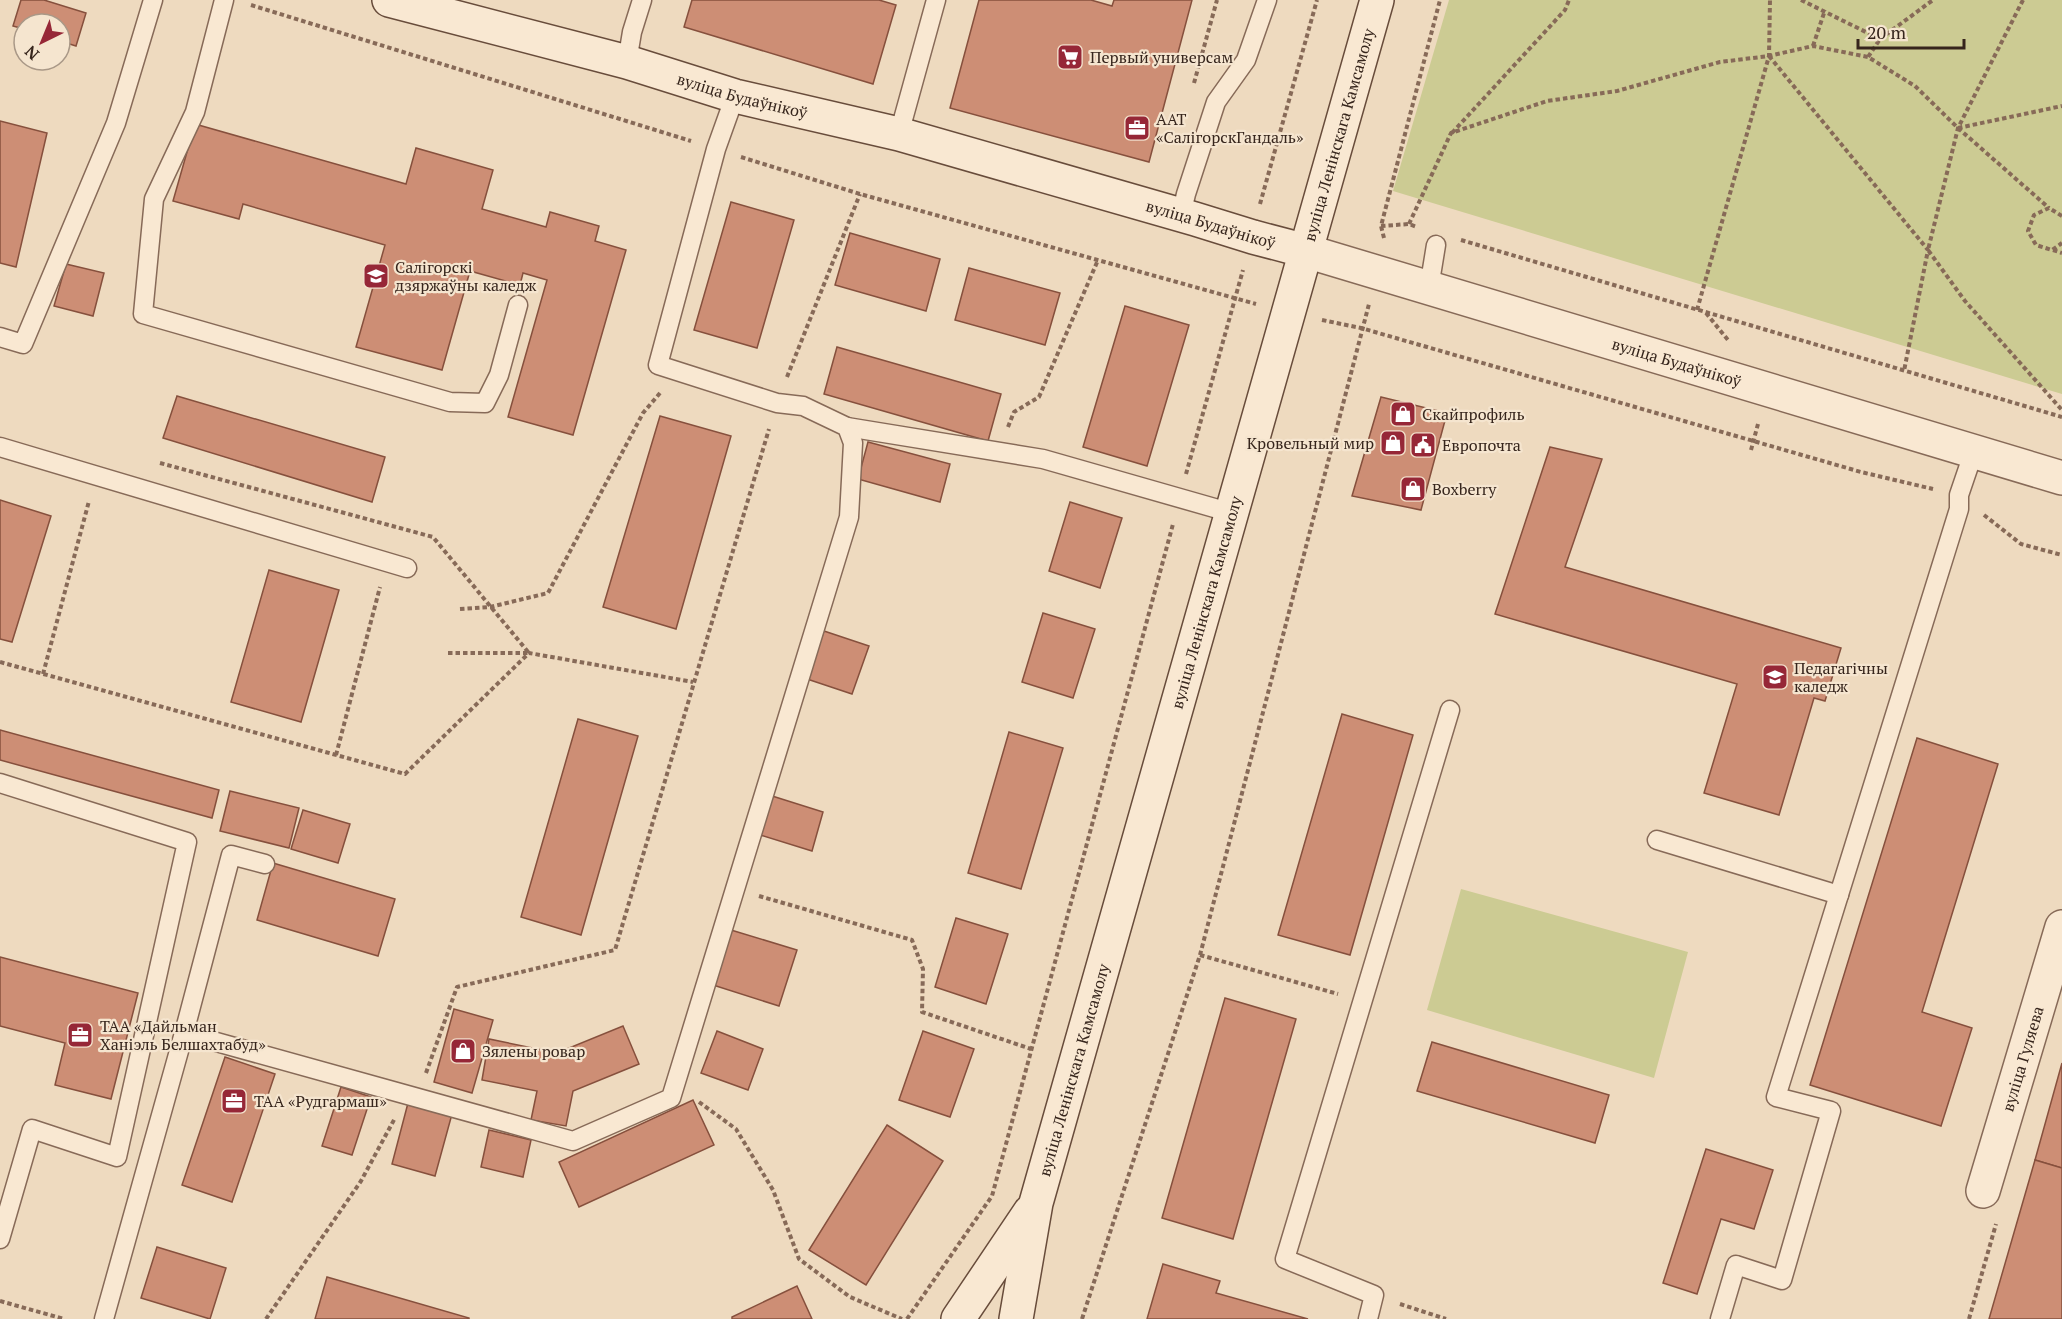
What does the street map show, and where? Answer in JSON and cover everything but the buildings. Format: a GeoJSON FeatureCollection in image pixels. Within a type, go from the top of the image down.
{"type":"FeatureCollection","features":[{"type":"Feature","properties":{"kind":"street","name":"вуліца Будаўнікоў"},"geometry":{"type":"LineString","coordinates":[[389,0],[627,62],[735,96],[899,134],[1306,251],[2062,478]]}},
{"type":"Feature","properties":{"kind":"street","name":"вуліца Ленінскага Камсамолу"},"geometry":{"type":"LineString","coordinates":[[1016,1319],[1036,1203],[1377,0]]}},
{"type":"Feature","properties":{"kind":"street","name":"вуліца Гуляева"},"geometry":{"type":"LineString","coordinates":[[1983,1191],[2062,927]]}},
{"type":"Feature","properties":{"kind":"street","name":"вуліца Ленінскага Камсамолу"},"geometry":{"type":"LineString","coordinates":[[958,1319],[1036,1203]]}},
{"type":"Feature","properties":{"kind":"lane"},"geometry":{"type":"LineString","coordinates":[[0,337],[23,344],[116,123],[153,0]]}},
{"type":"Feature","properties":{"kind":"lane"},"geometry":{"type":"LineString","coordinates":[[224,0],[195,112],[154,199],[143,314],[450,402],[486,403],[499,375],[518,305]]}},
{"type":"Feature","properties":{"kind":"lane"},"geometry":{"type":"LineString","coordinates":[[627,62],[632,32],[642,0]]}},
{"type":"Feature","properties":{"kind":"lane"},"geometry":{"type":"LineString","coordinates":[[899,134],[936,0]]}},
{"type":"Feature","properties":{"kind":"lane"},"geometry":{"type":"LineString","coordinates":[[1181,215],[1185,194],[1216,102],[1246,60],[1267,0]]}},
{"type":"Feature","properties":{"kind":"lane"},"geometry":{"type":"LineString","coordinates":[[735,96],[716,149],[658,364],[777,403],[803,406],[846,427],[1042,459],[1232,513]]}},
{"type":"Feature","properties":{"kind":"lane"},"geometry":{"type":"LineString","coordinates":[[1429,288],[1436,245]]}},
{"type":"Feature","properties":{"kind":"lane"},"geometry":{"type":"LineString","coordinates":[[184,1033],[407,1095],[451,1098],[573,1141],[671,1098],[849,517],[853,443],[846,427]]}},
{"type":"Feature","properties":{"kind":"lane"},"geometry":{"type":"LineString","coordinates":[[0,447],[407,568]]}},
{"type":"Feature","properties":{"kind":"lane"},"geometry":{"type":"LineString","coordinates":[[1720,1319],[1736,1265],[1782,1280],[1831,1111],[1776,1097],[1959,509],[1959,495],[1974,451]]}},
{"type":"Feature","properties":{"kind":"lane"},"geometry":{"type":"LineString","coordinates":[[1368,1319],[1374,1295],[1285,1259],[1450,710]]}},
{"type":"Feature","properties":{"kind":"lane"},"geometry":{"type":"LineString","coordinates":[[0,783],[187,842],[117,1156],[32,1129],[0,1239]]}},
{"type":"Feature","properties":{"kind":"lane"},"geometry":{"type":"LineString","coordinates":[[1657,840],[1839,895]]}},
{"type":"Feature","properties":{"kind":"lane"},"geometry":{"type":"LineString","coordinates":[[104,1319],[231,855],[265,864]]}},
{"type":"Feature","properties":{"kind":"path"},"geometry":{"type":"LineString","coordinates":[[1257,214],[1317,0]]}},
{"type":"Feature","properties":{"kind":"path"},"geometry":{"type":"LineString","coordinates":[[1384,236],[1381,226],[1440,0]]}},
{"type":"Feature","properties":{"kind":"path"},"geometry":{"type":"LineString","coordinates":[[1409,224],[1451,134],[1565,10],[1569,0]]}},
{"type":"Feature","properties":{"kind":"path"},"geometry":{"type":"LineString","coordinates":[[1697,310],[1769,57],[1770,0]]}},
{"type":"Feature","properties":{"kind":"path"},"geometry":{"type":"LineString","coordinates":[[1801,0],[1880,39]]}},
{"type":"Feature","properties":{"kind":"path"},"geometry":{"type":"LineString","coordinates":[[1868,57],[1880,39],[1933,0]]}},
{"type":"Feature","properties":{"kind":"path"},"geometry":{"type":"LineString","coordinates":[[1904,371],[1928,250],[1958,128],[2023,0]]}},
{"type":"Feature","properties":{"kind":"path"},"geometry":{"type":"LineString","coordinates":[[1813,46],[1825,10]]}},
{"type":"Feature","properties":{"kind":"path"},"geometry":{"type":"LineString","coordinates":[[1451,134],[1547,101],[1617,91],[1720,62],[1769,57],[1813,46],[1868,57],[1915,86],[1958,128],[2049,208],[2062,216]]}},
{"type":"Feature","properties":{"kind":"path"},"geometry":{"type":"LineString","coordinates":[[1769,57],[1928,250],[1965,301],[2062,410]]}},
{"type":"Feature","properties":{"kind":"path"},"geometry":{"type":"LineString","coordinates":[[1958,128],[2062,106]]}},
{"type":"Feature","properties":{"kind":"path"},"geometry":{"type":"LineString","coordinates":[[266,1319],[361,1181],[407,1095],[423,1081],[457,987],[615,950],[777,403],[860,194]]}},
{"type":"Feature","properties":{"kind":"path"},"geometry":{"type":"LineString","coordinates":[[2049,208],[2034,215],[2028,231],[2036,245],[2062,253]]}},
{"type":"Feature","properties":{"kind":"path"},"geometry":{"type":"LineString","coordinates":[[1381,226],[1409,224],[1420,228]]}},
{"type":"Feature","properties":{"kind":"path"},"geometry":{"type":"LineString","coordinates":[[1453,238],[2062,417]]}},
{"type":"Feature","properties":{"kind":"path"},"geometry":{"type":"LineString","coordinates":[[2052,250],[2062,243]]}},
{"type":"Feature","properties":{"kind":"path"},"geometry":{"type":"LineString","coordinates":[[997,452],[1014,412],[1040,397],[1098,260]]}},
{"type":"Feature","properties":{"kind":"path"},"geometry":{"type":"LineString","coordinates":[[907,1319],[992,1196],[1235,298]]}},
{"type":"Feature","properties":{"kind":"path"},"geometry":{"type":"LineString","coordinates":[[1082,1319],[1200,956],[1361,328],[1861,472],[1959,495],[2021,544],[2062,555]]}},
{"type":"Feature","properties":{"kind":"path"},"geometry":{"type":"LineString","coordinates":[[460,609],[490,607],[548,593],[643,413],[678,371]]}},
{"type":"Feature","properties":{"kind":"path"},"geometry":{"type":"LineString","coordinates":[[43,674],[90,501],[82,493]]}},
{"type":"Feature","properties":{"kind":"path"},"geometry":{"type":"LineString","coordinates":[[336,755],[383,577]]}},
{"type":"Feature","properties":{"kind":"path"},"geometry":{"type":"LineString","coordinates":[[448,653],[529,653],[693,682]]}},
{"type":"Feature","properties":{"kind":"path"},"geometry":{"type":"LineString","coordinates":[[0,662],[405,774],[529,653]]}},
{"type":"Feature","properties":{"kind":"path"},"geometry":{"type":"LineString","coordinates":[[735,889],[912,940],[923,969],[922,1012],[1031,1049]]}},
{"type":"Feature","properties":{"kind":"path"},"geometry":{"type":"LineString","coordinates":[[1200,956],[1362,1001]]}},
{"type":"Feature","properties":{"kind":"path"},"geometry":{"type":"LineString","coordinates":[[676,1084],[736,1129],[773,1190],[799,1259],[850,1297],[902,1319]]}},
{"type":"Feature","properties":{"kind":"path"},"geometry":{"type":"LineString","coordinates":[[1374,1295],[1446,1319]]}},
{"type":"Feature","properties":{"kind":"path"},"geometry":{"type":"LineString","coordinates":[[0,1301],[64,1319]]}},
{"type":"Feature","properties":{"kind":"shaded area"},"geometry":{"type":"Polygon","coordinates":[[[1449,0],[2062,0],[2062,394],[1393,191],[1449,0]]]}},
{"type":"Feature","properties":{"kind":"shaded area"},"geometry":{"type":"Polygon","coordinates":[[[1461,889],[1688,952],[1654,1078],[1427,1010],[1461,889]]]}},
{"type":"Feature","properties":{"kind":"place","name":"Первый универсам"},"geometry":{"type":"Point","coordinates":[1070,57]}},
{"type":"Feature","properties":{"kind":"place","name":"ААТ «СалігорскГандаль»"},"geometry":{"type":"Point","coordinates":[1137,128]}},
{"type":"Feature","properties":{"kind":"place","name":"Салігорскі дзяржаўны каледж"},"geometry":{"type":"Point","coordinates":[376,276]}},
{"type":"Feature","properties":{"kind":"place","name":"Скайпрофиль"},"geometry":{"type":"Point","coordinates":[1403,414]}},
{"type":"Feature","properties":{"kind":"place","name":"Кровельный мир"},"geometry":{"type":"Point","coordinates":[1393,443]}},
{"type":"Feature","properties":{"kind":"place","name":"Европочта"},"geometry":{"type":"Point","coordinates":[1423,445]}},
{"type":"Feature","properties":{"kind":"place","name":"Boxberry"},"geometry":{"type":"Point","coordinates":[1413,489]}},
{"type":"Feature","properties":{"kind":"place","name":"Педагагічны каледж"},"geometry":{"type":"Point","coordinates":[1775,677]}},
{"type":"Feature","properties":{"kind":"place","name":"ТАА «Дайльман Ханіэль Белшахтабуд»"},"geometry":{"type":"Point","coordinates":[80,1035]}},
{"type":"Feature","properties":{"kind":"place","name":"Зялены ровар"},"geometry":{"type":"Point","coordinates":[463,1051]}},
{"type":"Feature","properties":{"kind":"place","name":"ТАА «Рудгармаш»"},"geometry":{"type":"Point","coordinates":[234,1101]}}]}
